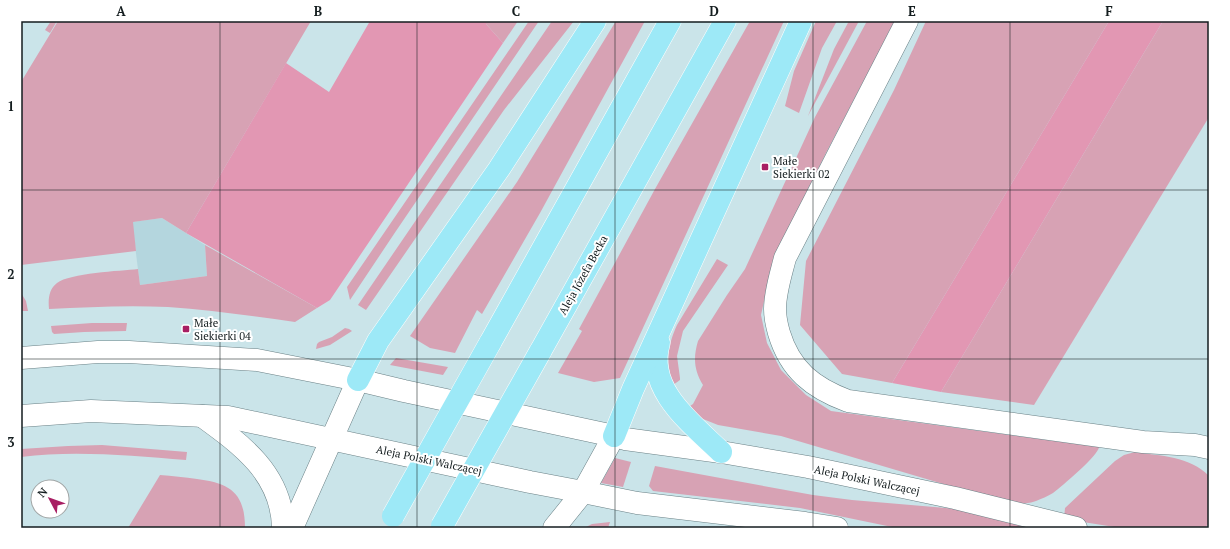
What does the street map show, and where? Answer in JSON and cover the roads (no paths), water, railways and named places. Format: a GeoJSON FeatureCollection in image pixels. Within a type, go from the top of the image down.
{"type":"FeatureCollection","features":[{"type":"Feature","properties":{"kind":"main road"},"geometry":{"type":"LineString","coordinates":[[292,528],[358,380],[378,341],[499,169],[595,21]]}},
{"type":"Feature","properties":{"kind":"main road"},"geometry":{"type":"LineString","coordinates":[[389,522],[670,21]]}},
{"type":"Feature","properties":{"kind":"main road","name":"Aleja Józefa Becka"},"geometry":{"type":"LineString","coordinates":[[441,527],[725,21]]}},
{"type":"Feature","properties":{"kind":"main road"},"geometry":{"type":"LineString","coordinates":[[554,528],[583,492],[614,436],[633,389],[801,21]]}},
{"type":"Feature","properties":{"kind":"main road"},"geometry":{"type":"LineString","coordinates":[[907,21],[785,258],[777,288],[775,309],[777,325],[783,347],[796,367],[818,388],[831,395],[848,401],[1143,442],[1195,445],[1209,448]]}},
{"type":"Feature","properties":{"kind":"main road"},"geometry":{"type":"LineString","coordinates":[[668,312],[657,350],[657,373],[668,396],[675,406],[721,452]]}},
{"type":"Feature","properties":{"kind":"main road"},"geometry":{"type":"LineString","coordinates":[[21,358],[98,352],[129,352],[257,360],[358,380],[614,436]]}},
{"type":"Feature","properties":{"kind":"main road","name":"Aleja Polski Walczącej"},"geometry":{"type":"LineString","coordinates":[[21,416],[91,412],[228,417],[530,482],[637,503],[837,528]]}},
{"type":"Feature","properties":{"kind":"main road"},"geometry":{"type":"LineString","coordinates":[[202,416],[231,437],[265,472],[273,485],[279,500],[283,528]]}},
{"type":"Feature","properties":{"kind":"main road","name":"Aleja Polski Walczącej"},"geometry":{"type":"LineString","coordinates":[[614,436],[656,444],[721,452],[808,467],[955,498],[1076,528]]}},
{"type":"Feature","properties":{"kind":"place","name":"Małe Siekierki 02"},"geometry":{"type":"Point","coordinates":[765,167]}},
{"type":"Feature","properties":{"kind":"place","name":"Małe Siekierki 04"},"geometry":{"type":"Point","coordinates":[186,329]}}]}
